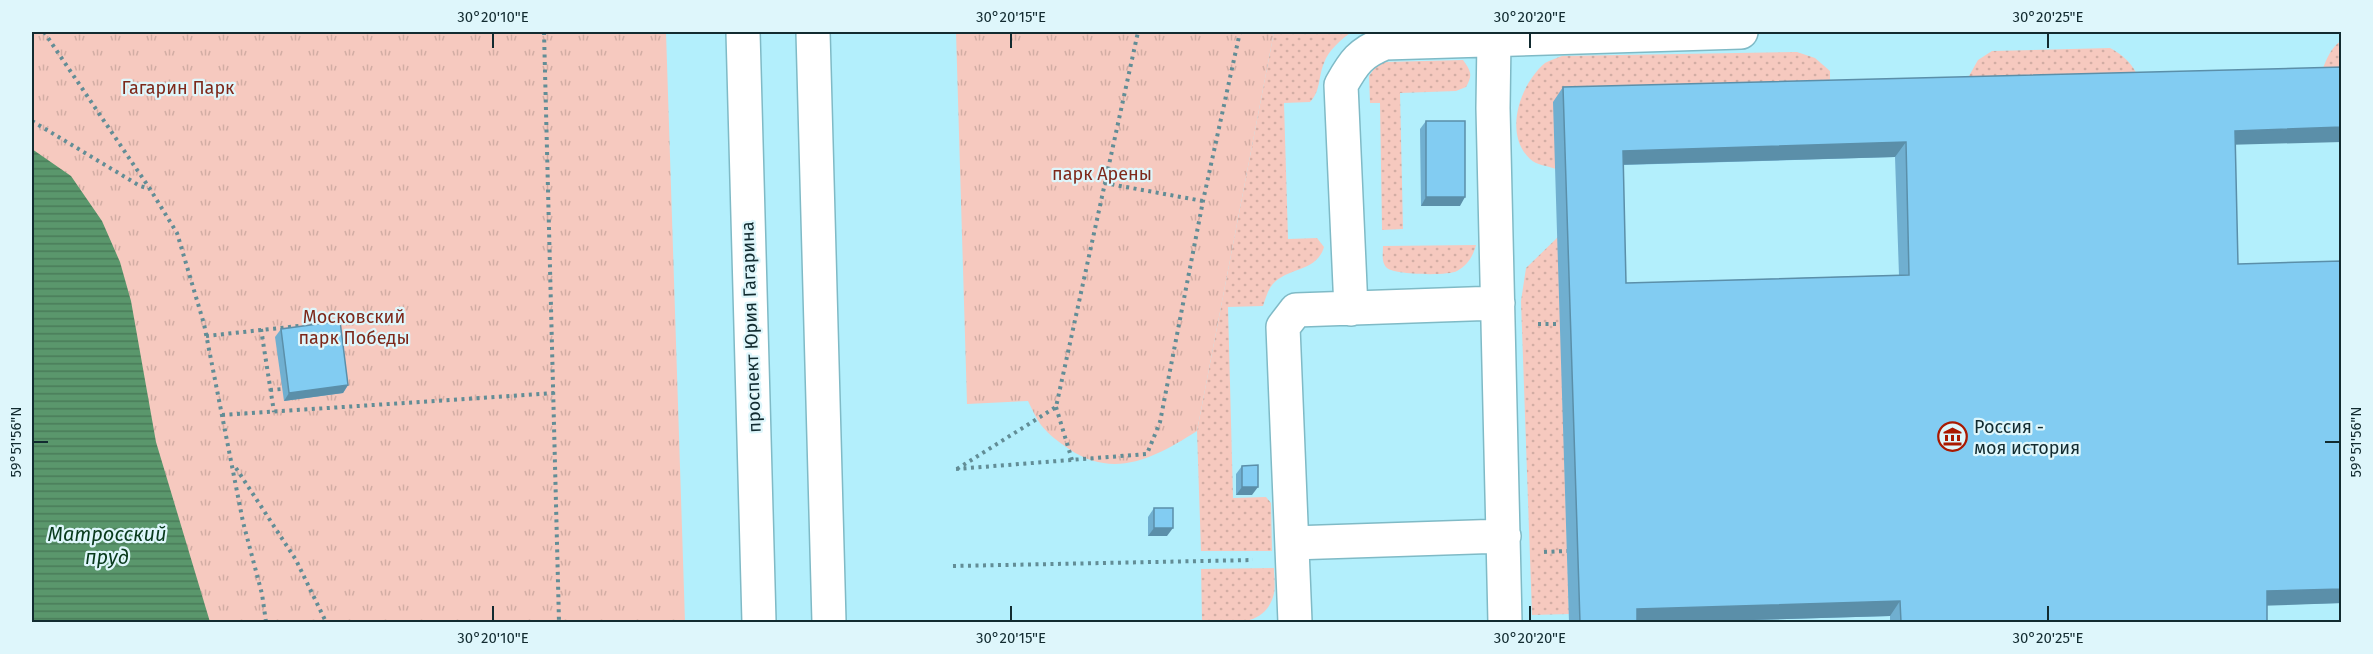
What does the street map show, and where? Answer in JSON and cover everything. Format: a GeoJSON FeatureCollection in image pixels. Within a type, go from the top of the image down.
{"type":"FeatureCollection","features":[{"type":"Feature","properties":{"kind":"main road","name":"проспект Юрия Гагарина"},"geometry":{"type":"LineString","coordinates":[[743,32],[759,622]]}},
{"type":"Feature","properties":{"kind":"main road"},"geometry":{"type":"LineString","coordinates":[[813,32],[829,622]]}},
{"type":"Feature","properties":{"kind":"main road"},"geometry":{"type":"LineString","coordinates":[[1351,309],[1341,85],[1352,65],[1366,51],[1385,43],[1741,32]]}},
{"type":"Feature","properties":{"kind":"main road"},"geometry":{"type":"LineString","coordinates":[[1494,39],[1493,108],[1505,622]]}},
{"type":"Feature","properties":{"kind":"main road"},"geometry":{"type":"LineString","coordinates":[[1295,622],[1283,327],[1296,310],[1498,303]]}},
{"type":"Feature","properties":{"kind":"main road"},"geometry":{"type":"LineString","coordinates":[[1292,551],[1504,536]]}},
{"type":"Feature","properties":{"kind":"path"},"geometry":{"type":"LineString","coordinates":[[44,32],[177,233],[206,336],[234,465],[243,522],[262,594],[266,622]]}},
{"type":"Feature","properties":{"kind":"path"},"geometry":{"type":"LineString","coordinates":[[543,32],[555,393],[559,622]]}},
{"type":"Feature","properties":{"kind":"path"},"geometry":{"type":"LineString","coordinates":[[1072,460],[1056,407],[1138,32]]}},
{"type":"Feature","properties":{"kind":"path"},"geometry":{"type":"LineString","coordinates":[[1056,407],[956,469],[1147,454],[1160,422],[1203,201],[1240,32]]}},
{"type":"Feature","properties":{"kind":"path"},"geometry":{"type":"LineString","coordinates":[[32,121],[140,186],[150,189]]}},
{"type":"Feature","properties":{"kind":"path"},"geometry":{"type":"LineString","coordinates":[[1104,183],[1203,201]]}},
{"type":"Feature","properties":{"kind":"path"},"geometry":{"type":"LineString","coordinates":[[206,336],[317,324]]}},
{"type":"Feature","properties":{"kind":"path"},"geometry":{"type":"LineString","coordinates":[[261,329],[274,412]]}},
{"type":"Feature","properties":{"kind":"path"},"geometry":{"type":"LineString","coordinates":[[270,390],[282,389]]}},
{"type":"Feature","properties":{"kind":"path"},"geometry":{"type":"LineString","coordinates":[[222,415],[555,393]]}},
{"type":"Feature","properties":{"kind":"path"},"geometry":{"type":"LineString","coordinates":[[234,465],[296,560],[326,622]]}},
{"type":"Feature","properties":{"kind":"path"},"geometry":{"type":"LineString","coordinates":[[953,566],[1292,551]]}},
{"type":"Feature","properties":{"kind":"green space","name":"Московский парк Победы"},"geometry":{"type":"Polygon","coordinates":[[[32,32],[666,32],[685,622],[32,622],[32,32]]]}},
{"type":"Feature","properties":{"kind":"green space","name":"парк Арены"},"geometry":{"type":"Polygon","coordinates":[[[956,32],[1274,32],[1197,431],[1166,449],[1135,461],[1119,464],[1103,463],[1086,458],[1054,438],[1041,425],[1028,401],[967,404],[956,32]]]}},
{"type":"Feature","properties":{"kind":"green space"},"geometry":{"type":"Polygon","coordinates":[[[1274,32],[1352,32],[1339,42],[1326,59],[1314,98],[1310,102],[1284,103],[1288,239],[1317,238],[1324,247],[1314,262],[1276,281],[1269,290],[1263,306],[1228,307],[1233,498],[1266,497],[1271,503],[1272,551],[1201,551],[1197,431],[1274,32]]]}},
{"type":"Feature","properties":{"kind":"green space"},"geometry":{"type":"Polygon","coordinates":[[[2341,41],[2341,81],[2322,71],[2332,50],[2341,41]]]}},
{"type":"Feature","properties":{"kind":"green space"},"geometry":{"type":"Polygon","coordinates":[[[2110,48],[2122,55],[2130,64],[2137,73],[2142,86],[1969,76],[1978,60],[1992,51],[2110,48]]]}},
{"type":"Feature","properties":{"kind":"green space"},"geometry":{"type":"Polygon","coordinates":[[[1797,52],[1815,58],[1830,71],[1830,94],[1556,169],[1530,159],[1522,149],[1517,136],[1518,110],[1528,83],[1545,63],[1562,56],[1797,52]]]}},
{"type":"Feature","properties":{"kind":"green space"},"geometry":{"type":"Polygon","coordinates":[[[1463,60],[1470,73],[1466,87],[1456,91],[1400,93],[1403,229],[1382,230],[1380,103],[1370,103],[1369,76],[1376,66],[1385,62],[1463,60]]]}},
{"type":"Feature","properties":{"kind":"green space"},"geometry":{"type":"Polygon","coordinates":[[[1558,237],[1569,614],[1532,615],[1521,301],[1526,268],[1558,237]]]}},
{"type":"Feature","properties":{"kind":"green space"},"geometry":{"type":"Polygon","coordinates":[[[1476,245],[1467,263],[1452,273],[1400,272],[1387,268],[1383,261],[1383,246],[1476,245]]]}},
{"type":"Feature","properties":{"kind":"green space"},"geometry":{"type":"Polygon","coordinates":[[[1274,568],[1274,594],[1268,607],[1261,614],[1244,622],[1202,622],[1201,569],[1274,568]]]}},
{"type":"Feature","properties":{"kind":"water","name":"Матросский пруд"},"geometry":{"type":"Polygon","coordinates":[[[32,149],[71,176],[102,221],[120,262],[131,301],[156,442],[210,622],[32,622],[32,149]]]}},
{"type":"Feature","properties":{"kind":"building","name":"Россия - моя история"},"geometry":{"type":"Polygon","coordinates":[[[2342,67],[2342,127],[2235,131],[2238,264],[2342,261],[2342,589],[2267,591],[2267,622],[1901,622],[1900,601],[1637,609],[1637,622],[1580,622],[1563,87],[2342,67]],[[1906,142],[1623,151],[1626,283],[1909,275],[1906,142]]]}},
{"type":"Feature","properties":{"kind":"building"},"geometry":{"type":"Polygon","coordinates":[[[1426,121],[1465,121],[1465,197],[1426,197],[1426,121]]]}},
{"type":"Feature","properties":{"kind":"building"},"geometry":{"type":"Polygon","coordinates":[[[340,321],[348,385],[289,393],[281,329],[340,321]]]}},
{"type":"Feature","properties":{"kind":"building"},"geometry":{"type":"Polygon","coordinates":[[[1258,465],[1258,487],[1242,487],[1242,466],[1258,465]]]}},
{"type":"Feature","properties":{"kind":"building"},"geometry":{"type":"Polygon","coordinates":[[[1154,508],[1173,508],[1173,528],[1154,528],[1154,508]]]}},
{"type":"Feature","properties":{"kind":"place","name":"Россия - моя история"},"geometry":{"type":"Point","coordinates":[1953,437]}},
{"type":"Feature","properties":{"kind":"park label","name":"Гагарин Парк"},"geometry":{"type":"Point","coordinates":[178,88]}}]}
